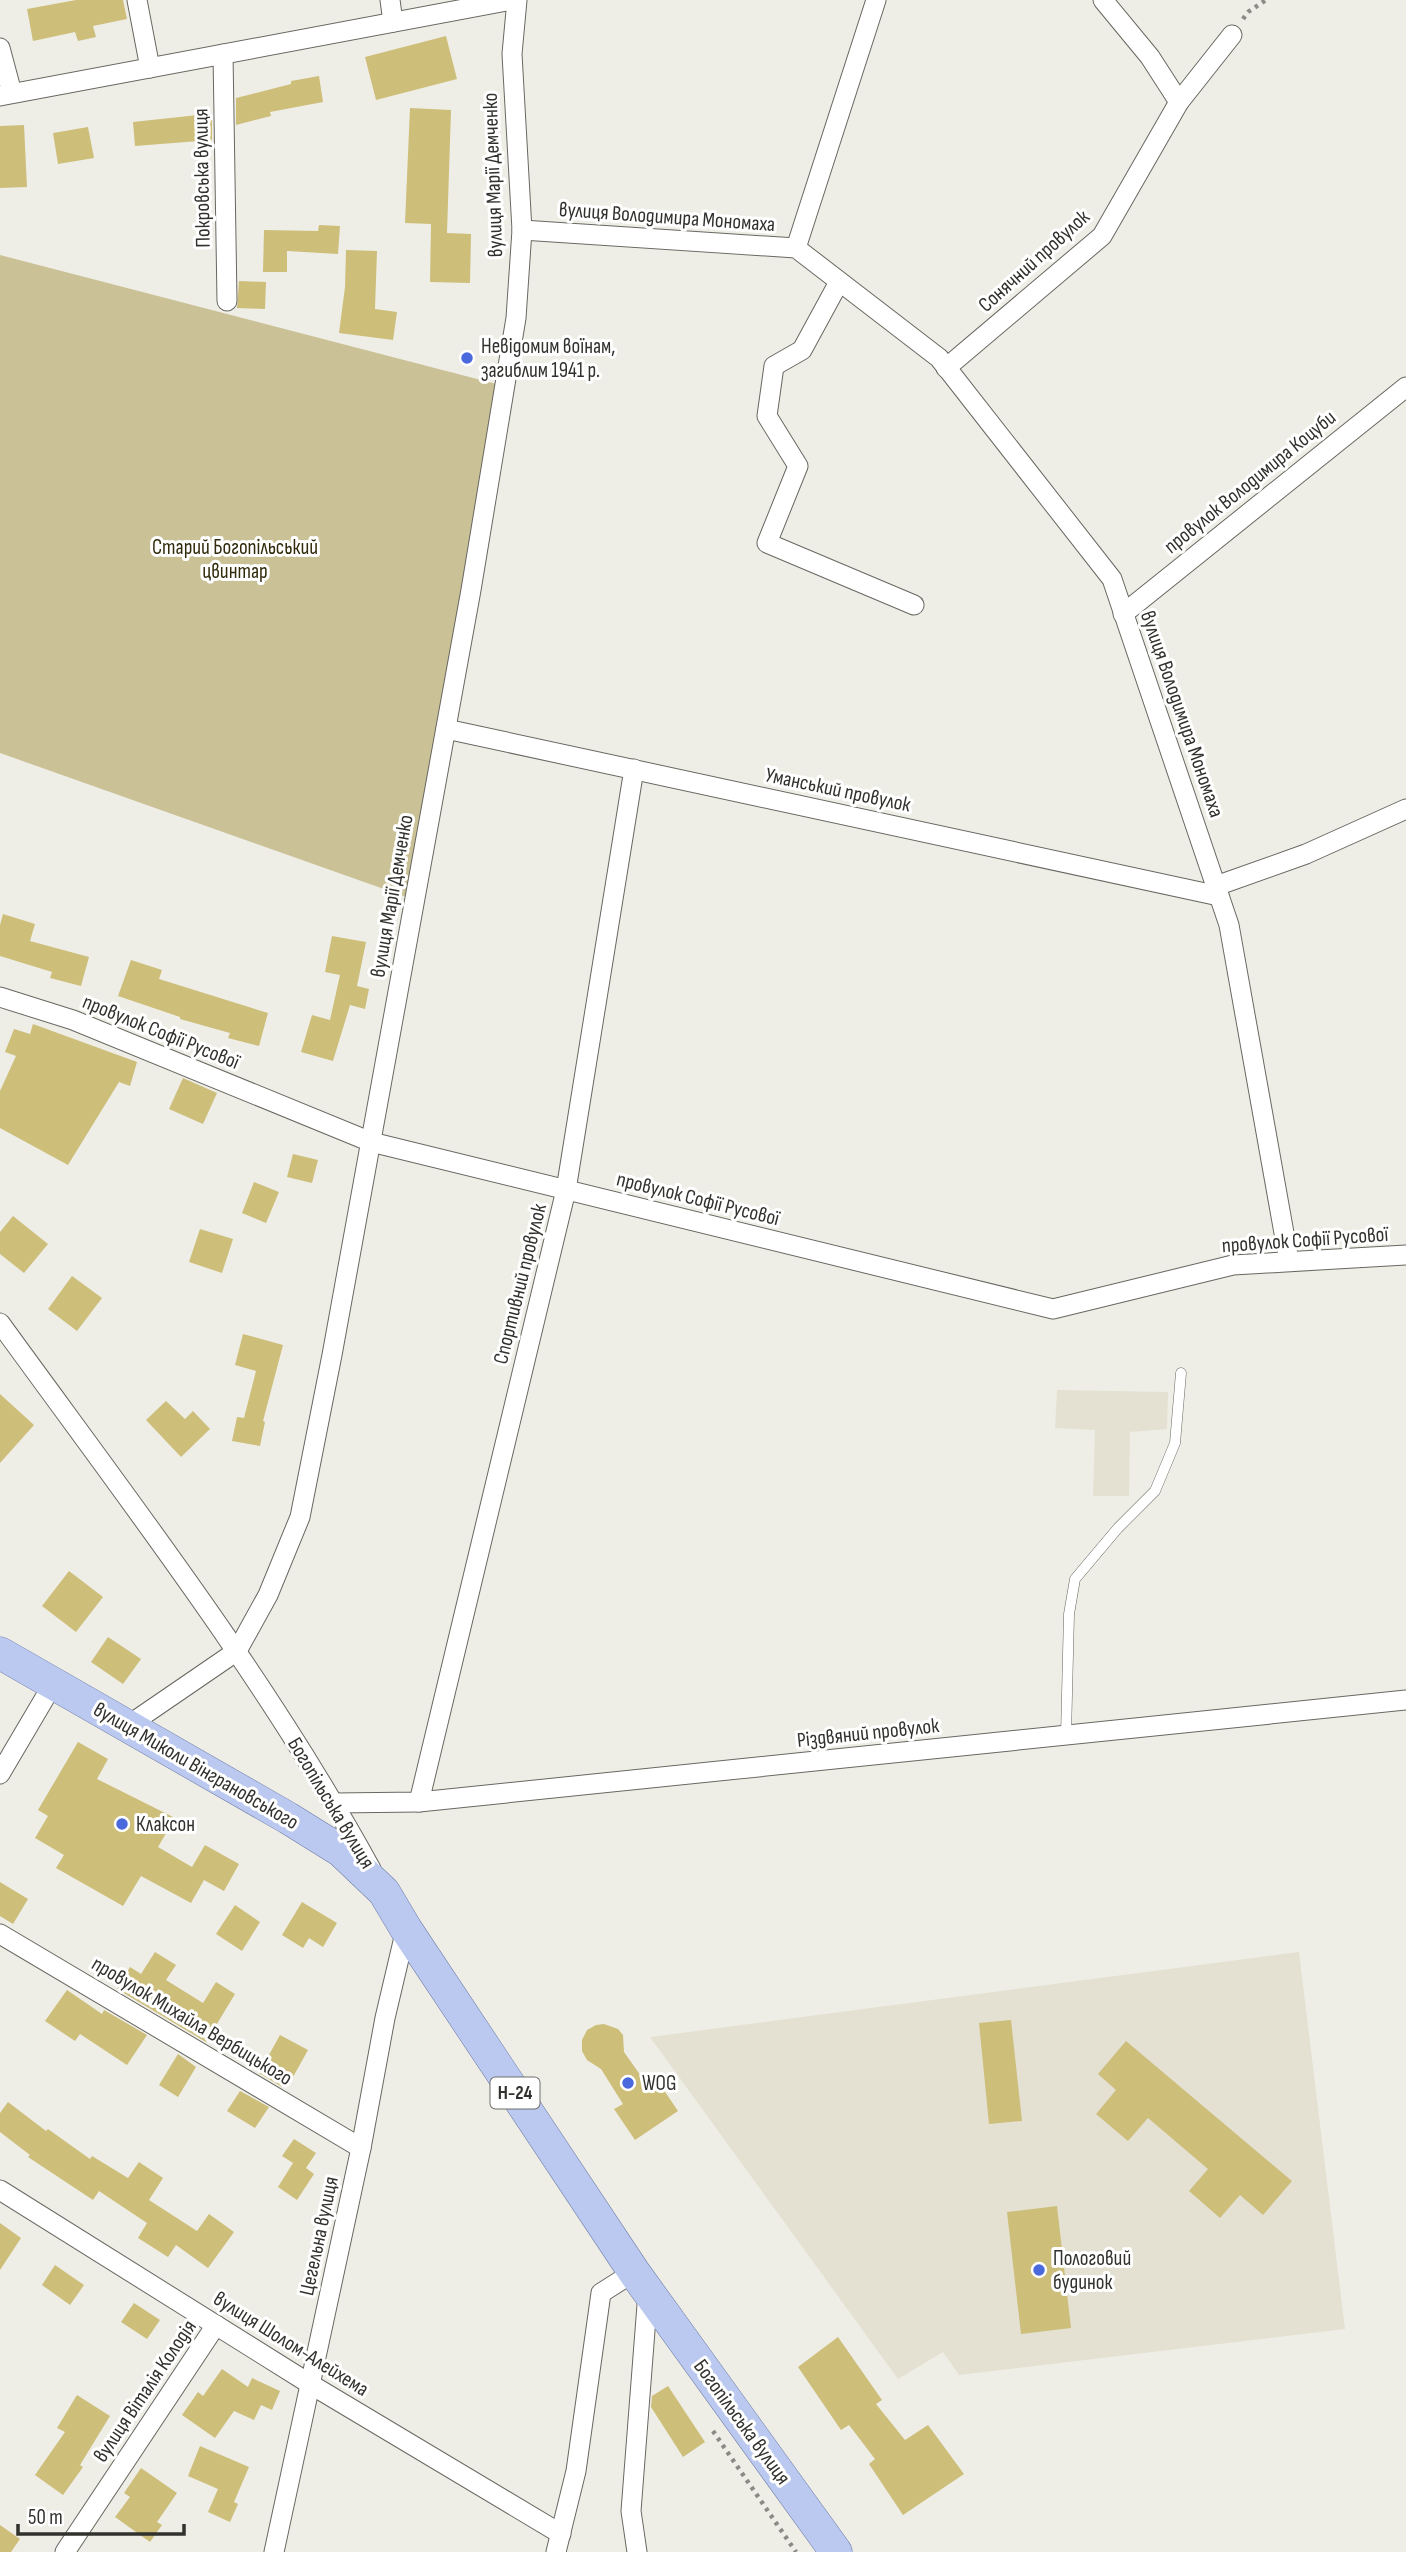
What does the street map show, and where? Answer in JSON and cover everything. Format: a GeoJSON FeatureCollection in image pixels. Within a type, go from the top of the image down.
{"type":"FeatureCollection","features":[{"type":"Feature","properties":{"kind":"main road","name":"вулиця Миколи Вінграновського"},"geometry":{"type":"LineString","coordinates":[[0,1653],[288,1818],[341,1852],[384,1892]]}},
{"type":"Feature","properties":{"kind":"main road","name":"Богопільська вулиця"},"geometry":{"type":"LineString","coordinates":[[384,1892],[641,2282],[836,2552]]}},
{"type":"Feature","properties":{"kind":"street"},"geometry":{"type":"LineString","coordinates":[[136,0],[150,68]]}},
{"type":"Feature","properties":{"kind":"street"},"geometry":{"type":"LineString","coordinates":[[390,0],[393,22]]}},
{"type":"Feature","properties":{"kind":"street"},"geometry":{"type":"LineString","coordinates":[[0,48],[6,94],[514,0]]}},
{"type":"Feature","properties":{"kind":"street","name":"вулиця Марії Демченко"},"geometry":{"type":"LineString","coordinates":[[126,1727],[237,1651],[268,1595],[300,1517],[446,729],[516,318],[522,230],[512,54],[514,0]]}},
{"type":"Feature","properties":{"kind":"street"},"geometry":{"type":"LineString","coordinates":[[796,248],[876,0]]}},
{"type":"Feature","properties":{"kind":"street"},"geometry":{"type":"LineString","coordinates":[[1103,0],[1150,57],[1179,102]]}},
{"type":"Feature","properties":{"kind":"street","name":"Сонячний провулок"},"geometry":{"type":"LineString","coordinates":[[946,368],[1102,236],[1179,102],[1232,35]]}},
{"type":"Feature","properties":{"kind":"street","name":"Покровська вулиця"},"geometry":{"type":"LineString","coordinates":[[223,54],[227,301]]}},
{"type":"Feature","properties":{"kind":"street","name":"вулиця Володимира Мономаха"},"geometry":{"type":"LineString","coordinates":[[522,230],[796,248],[939,358],[1112,579],[1229,925],[1289,1262]]}},
{"type":"Feature","properties":{"kind":"street"},"geometry":{"type":"LineString","coordinates":[[839,282],[802,350],[774,366],[767,416],[798,466],[767,543],[914,605]]}},
{"type":"Feature","properties":{"kind":"street","name":"провулок Володимира Коцуби"},"geometry":{"type":"LineString","coordinates":[[1124,614],[1406,387]]}},
{"type":"Feature","properties":{"kind":"street","name":"Уманський провулок"},"geometry":{"type":"LineString","coordinates":[[446,729],[1218,891]]}},
{"type":"Feature","properties":{"kind":"street","name":"Спортивний провулок"},"geometry":{"type":"LineString","coordinates":[[419,1802],[566,1190],[634,769]]}},
{"type":"Feature","properties":{"kind":"street"},"geometry":{"type":"LineString","coordinates":[[1218,891],[1406,809]]}},
{"type":"Feature","properties":{"kind":"street","name":"провулок Софії Русової"},"geometry":{"type":"LineString","coordinates":[[0,997],[73,1020],[371,1142],[1053,1309],[1233,1265],[1406,1255]]}},
{"type":"Feature","properties":{"kind":"street","name":"Богопільська вулиця"},"geometry":{"type":"LineString","coordinates":[[0,1323],[237,1651],[335,1803],[384,1892]]}},
{"type":"Feature","properties":{"kind":"street"},"geometry":{"type":"LineString","coordinates":[[0,1774],[53,1684]]}},
{"type":"Feature","properties":{"kind":"street","name":"Різдвяний провулок"},"geometry":{"type":"LineString","coordinates":[[335,1803],[419,1802],[1406,1700]]}},
{"type":"Feature","properties":{"kind":"street","name":"Цегельна вулиця"},"geometry":{"type":"LineString","coordinates":[[274,2552],[406,1929]]}},
{"type":"Feature","properties":{"kind":"street","name":"провулок Михайла Вербицького"},"geometry":{"type":"LineString","coordinates":[[0,1934],[361,2148]]}},
{"type":"Feature","properties":{"kind":"street","name":"вулиця Шолом-Алейхема"},"geometry":{"type":"LineString","coordinates":[[0,2190],[559,2543]]}},
{"type":"Feature","properties":{"kind":"street"},"geometry":{"type":"LineString","coordinates":[[559,2543],[576,2471],[601,2293],[641,2282],[631,2511],[638,2552]]}},
{"type":"Feature","properties":{"kind":"street","name":"вулиця Віталія Колодія"},"geometry":{"type":"LineString","coordinates":[[65,2552],[216,2325]]}},
{"type":"Feature","properties":{"kind":"lane"},"geometry":{"type":"LineString","coordinates":[[1066,1735],[1069,1614],[1076,1580],[1118,1528],[1155,1491],[1175,1443],[1181,1373]]}},
{"type":"Feature","properties":{"kind":"path"},"geometry":{"type":"LineString","coordinates":[[1232,35],[1248,12],[1266,0]]}},
{"type":"Feature","properties":{"kind":"path"},"geometry":{"type":"LineString","coordinates":[[713,2431],[796,2552]]}},
{"type":"Feature","properties":{"kind":"shaded area"},"geometry":{"type":"Polygon","coordinates":[[[1057,1390],[1168,1392],[1167,1429],[1130,1432],[1129,1496],[1093,1496],[1095,1430],[1055,1428],[1057,1390]]]}},
{"type":"Feature","properties":{"kind":"shaded area"},"geometry":{"type":"Polygon","coordinates":[[[1299,1952],[1345,2329],[959,2375],[943,2352],[898,2379],[650,2037],[1299,1952]]]}},
{"type":"Feature","properties":{"kind":"green space","name":"Старий Богопільський цвинтар"},"geometry":{"type":"Polygon","coordinates":[[[0,255],[504,386],[415,900],[0,753],[0,255]]]}},
{"type":"Feature","properties":{"kind":"building"},"geometry":{"type":"Polygon","coordinates":[[[76,0],[123,0],[127,19],[93,26],[96,37],[78,41],[75,32],[33,41],[27,9],[76,0]]]}},
{"type":"Feature","properties":{"kind":"building"},"geometry":{"type":"Polygon","coordinates":[[[446,36],[457,79],[376,100],[365,57],[446,36]]]}},
{"type":"Feature","properties":{"kind":"building"},"geometry":{"type":"Polygon","coordinates":[[[319,76],[323,102],[270,112],[271,116],[236,125],[236,98],[291,84],[291,81],[319,76]]]}},
{"type":"Feature","properties":{"kind":"building"},"geometry":{"type":"Polygon","coordinates":[[[410,108],[451,110],[447,233],[471,234],[470,283],[430,282],[431,224],[405,223],[410,108]]]}},
{"type":"Feature","properties":{"kind":"building"},"geometry":{"type":"Polygon","coordinates":[[[212,115],[212,140],[135,146],[133,122],[212,115]]]}},
{"type":"Feature","properties":{"kind":"building"},"geometry":{"type":"Polygon","coordinates":[[[24,125],[27,187],[0,188],[0,126],[24,125]]]}},
{"type":"Feature","properties":{"kind":"building"},"geometry":{"type":"Polygon","coordinates":[[[88,127],[94,158],[58,164],[53,133],[88,127]]]}},
{"type":"Feature","properties":{"kind":"building"},"geometry":{"type":"Polygon","coordinates":[[[319,225],[340,226],[338,254],[287,251],[287,272],[263,272],[264,230],[318,231],[319,225]]]}},
{"type":"Feature","properties":{"kind":"building"},"geometry":{"type":"Polygon","coordinates":[[[346,250],[377,251],[375,309],[397,312],[393,340],[339,333],[345,287],[346,250]]]}},
{"type":"Feature","properties":{"kind":"building"},"geometry":{"type":"Polygon","coordinates":[[[239,281],[266,282],[265,309],[237,308],[239,281]]]}},
{"type":"Feature","properties":{"kind":"building"},"geometry":{"type":"Polygon","coordinates":[[[3,914],[35,924],[30,941],[89,957],[81,986],[50,978],[52,972],[0,956],[0,925],[3,914]]]}},
{"type":"Feature","properties":{"kind":"building"},"geometry":{"type":"Polygon","coordinates":[[[332,936],[366,942],[357,986],[369,989],[365,1009],[350,1005],[333,1061],[301,1052],[312,1015],[330,1020],[340,975],[325,972],[332,936]]]}},
{"type":"Feature","properties":{"kind":"building"},"geometry":{"type":"Polygon","coordinates":[[[131,960],[162,970],[159,979],[268,1013],[259,1046],[228,1038],[230,1033],[180,1019],[118,996],[131,960]]]}},
{"type":"Feature","properties":{"kind":"building"},"geometry":{"type":"Polygon","coordinates":[[[33,1024],[137,1062],[130,1086],[119,1082],[68,1165],[0,1128],[0,1091],[16,1056],[5,1052],[14,1029],[30,1034],[33,1024]]]}},
{"type":"Feature","properties":{"kind":"building"},"geometry":{"type":"Polygon","coordinates":[[[183,1078],[217,1093],[203,1124],[169,1109],[183,1078]]]}},
{"type":"Feature","properties":{"kind":"building"},"geometry":{"type":"Polygon","coordinates":[[[293,1154],[318,1160],[312,1183],[287,1177],[293,1154]]]}},
{"type":"Feature","properties":{"kind":"building"},"geometry":{"type":"Polygon","coordinates":[[[254,1182],[279,1192],[266,1223],[242,1213],[254,1182]]]}},
{"type":"Feature","properties":{"kind":"building"},"geometry":{"type":"Polygon","coordinates":[[[13,1216],[48,1244],[24,1273],[0,1254],[0,1232],[13,1216]]]}},
{"type":"Feature","properties":{"kind":"building"},"geometry":{"type":"Polygon","coordinates":[[[200,1229],[233,1239],[222,1273],[189,1262],[200,1229]]]}},
{"type":"Feature","properties":{"kind":"building"},"geometry":{"type":"Polygon","coordinates":[[[72,1276],[102,1298],[77,1331],[48,1309],[72,1276]]]}},
{"type":"Feature","properties":{"kind":"building"},"geometry":{"type":"Polygon","coordinates":[[[243,1334],[283,1345],[263,1421],[265,1422],[260,1446],[232,1441],[237,1417],[244,1418],[256,1371],[235,1365],[243,1334]]]}},
{"type":"Feature","properties":{"kind":"building"},"geometry":{"type":"Polygon","coordinates":[[[0,1394],[34,1425],[0,1463],[0,1394]]]}},
{"type":"Feature","properties":{"kind":"building"},"geometry":{"type":"Polygon","coordinates":[[[166,1401],[185,1419],[193,1411],[210,1429],[181,1457],[146,1420],[166,1401]]]}},
{"type":"Feature","properties":{"kind":"building"},"geometry":{"type":"Polygon","coordinates":[[[69,1571],[103,1597],[76,1632],[42,1606],[69,1571]]]}},
{"type":"Feature","properties":{"kind":"building"},"geometry":{"type":"Polygon","coordinates":[[[108,1637],[141,1659],[123,1684],[91,1662],[108,1637]]]}},
{"type":"Feature","properties":{"kind":"building"},"geometry":{"type":"Polygon","coordinates":[[[78,1742],[108,1759],[97,1779],[175,1818],[158,1847],[192,1867],[205,1845],[239,1864],[224,1891],[204,1880],[191,1903],[141,1876],[123,1906],[56,1868],[64,1855],[35,1838],[48,1816],[38,1810],[78,1742]]]}},
{"type":"Feature","properties":{"kind":"building"},"geometry":{"type":"Polygon","coordinates":[[[0,1882],[28,1899],[13,1924],[0,1916],[0,1882]]]}},
{"type":"Feature","properties":{"kind":"building"},"geometry":{"type":"Polygon","coordinates":[[[302,1902],[337,1923],[323,1947],[309,1938],[303,1948],[282,1935],[302,1902]]]}},
{"type":"Feature","properties":{"kind":"building"},"geometry":{"type":"Polygon","coordinates":[[[235,1905],[260,1922],[242,1951],[216,1934],[235,1905]]]}},
{"type":"Feature","properties":{"kind":"building"},"geometry":{"type":"Polygon","coordinates":[[[155,1952],[176,1965],[166,1980],[203,2003],[216,1982],[235,1994],[206,2042],[117,1989],[130,1967],[141,1974],[155,1952]]]}},
{"type":"Feature","properties":{"kind":"building"},"geometry":{"type":"Polygon","coordinates":[[[67,1990],[102,2014],[104,2010],[147,2035],[127,2065],[80,2034],[75,2041],[45,2021],[67,1990]]]}},
{"type":"Feature","properties":{"kind":"building"},"geometry":{"type":"Polygon","coordinates":[[[1011,2020],[1022,2121],[989,2124],[979,2023],[1011,2020]]]}},
{"type":"Feature","properties":{"kind":"building","name":"WOG"},"geometry":{"type":"Polygon","coordinates":[[[604,2024],[618,2029],[623,2035],[624,2052],[648,2086],[657,2080],[678,2111],[635,2140],[614,2109],[623,2104],[601,2069],[587,2060],[582,2051],[582,2040],[587,2030],[604,2024]]]}},
{"type":"Feature","properties":{"kind":"building"},"geometry":{"type":"Polygon","coordinates":[[[280,2035],[308,2050],[288,2086],[284,2083],[282,2087],[259,2073],[280,2035]]]}},
{"type":"Feature","properties":{"kind":"building"},"geometry":{"type":"Polygon","coordinates":[[[1126,2041],[1292,2181],[1263,2215],[1240,2195],[1220,2218],[1189,2191],[1208,2169],[1148,2118],[1128,2141],[1096,2114],[1116,2090],[1098,2074],[1126,2041]]]}},
{"type":"Feature","properties":{"kind":"building"},"geometry":{"type":"Polygon","coordinates":[[[178,2054],[196,2067],[178,2097],[159,2085],[178,2054]]]}},
{"type":"Feature","properties":{"kind":"building"},"geometry":{"type":"Polygon","coordinates":[[[240,2091],[269,2107],[255,2128],[227,2111],[240,2091]]]}},
{"type":"Feature","properties":{"kind":"building"},"geometry":{"type":"Polygon","coordinates":[[[8,2102],[46,2131],[48,2129],[90,2159],[92,2156],[128,2178],[139,2162],[163,2178],[149,2200],[197,2231],[209,2214],[234,2232],[208,2268],[176,2245],[168,2257],[138,2238],[147,2223],[99,2191],[93,2200],[28,2157],[30,2155],[0,2132],[0,2113],[8,2102]]]}},
{"type":"Feature","properties":{"kind":"building"},"geometry":{"type":"Polygon","coordinates":[[[294,2139],[316,2153],[306,2168],[314,2174],[297,2200],[278,2187],[293,2163],[282,2156],[294,2139]]]}},
{"type":"Feature","properties":{"kind":"building","name":"Пологовий будинок"},"geometry":{"type":"Polygon","coordinates":[[[1057,2206],[1071,2328],[1021,2334],[1007,2212],[1057,2206]]]}},
{"type":"Feature","properties":{"kind":"building"},"geometry":{"type":"Polygon","coordinates":[[[0,2223],[21,2238],[0,2270],[0,2223]]]}},
{"type":"Feature","properties":{"kind":"building"},"geometry":{"type":"Polygon","coordinates":[[[55,2265],[84,2285],[70,2305],[42,2285],[55,2265]]]}},
{"type":"Feature","properties":{"kind":"building"},"geometry":{"type":"Polygon","coordinates":[[[134,2303],[160,2320],[147,2339],[121,2322],[134,2303]]]}},
{"type":"Feature","properties":{"kind":"building"},"geometry":{"type":"Polygon","coordinates":[[[838,2337],[882,2400],[876,2404],[905,2440],[928,2425],[964,2474],[903,2515],[869,2464],[875,2459],[849,2425],[841,2430],[798,2367],[838,2337]]]}},
{"type":"Feature","properties":{"kind":"building"},"geometry":{"type":"Polygon","coordinates":[[[222,2369],[248,2387],[252,2378],[280,2391],[272,2410],[261,2405],[254,2420],[234,2411],[215,2438],[182,2415],[198,2392],[203,2396],[222,2369]]]}},
{"type":"Feature","properties":{"kind":"building"},"geometry":{"type":"Polygon","coordinates":[[[668,2386],[705,2442],[683,2457],[651,2407],[652,2396],[668,2386]]]}},
{"type":"Feature","properties":{"kind":"building"},"geometry":{"type":"Polygon","coordinates":[[[77,2395],[110,2416],[80,2465],[83,2467],[63,2495],[35,2475],[65,2432],[57,2428],[77,2395]]]}},
{"type":"Feature","properties":{"kind":"building"},"geometry":{"type":"Polygon","coordinates":[[[200,2446],[249,2467],[234,2502],[238,2504],[230,2522],[208,2512],[218,2489],[188,2476],[200,2446]]]}},
{"type":"Feature","properties":{"kind":"building"},"geometry":{"type":"Polygon","coordinates":[[[141,2468],[177,2493],[157,2522],[162,2525],[150,2542],[115,2517],[130,2497],[124,2493],[141,2468]]]}},
{"type":"Feature","properties":{"kind":"building"},"geometry":{"type":"Polygon","coordinates":[[[0,2525],[20,2539],[11,2552],[0,2552],[0,2525]]]}},
{"type":"Feature","properties":{"kind":"place","name":"Невідомим воїнам, загиблим 1941 р."},"geometry":{"type":"Point","coordinates":[467,358]}},
{"type":"Feature","properties":{"kind":"place","name":"Клаксон"},"geometry":{"type":"Point","coordinates":[122,1824]}},
{"type":"Feature","properties":{"kind":"place","name":"WOG"},"geometry":{"type":"Point","coordinates":[628,2083]}},
{"type":"Feature","properties":{"kind":"place","name":"Пологовий будинок"},"geometry":{"type":"Point","coordinates":[1039,2270]}}]}
